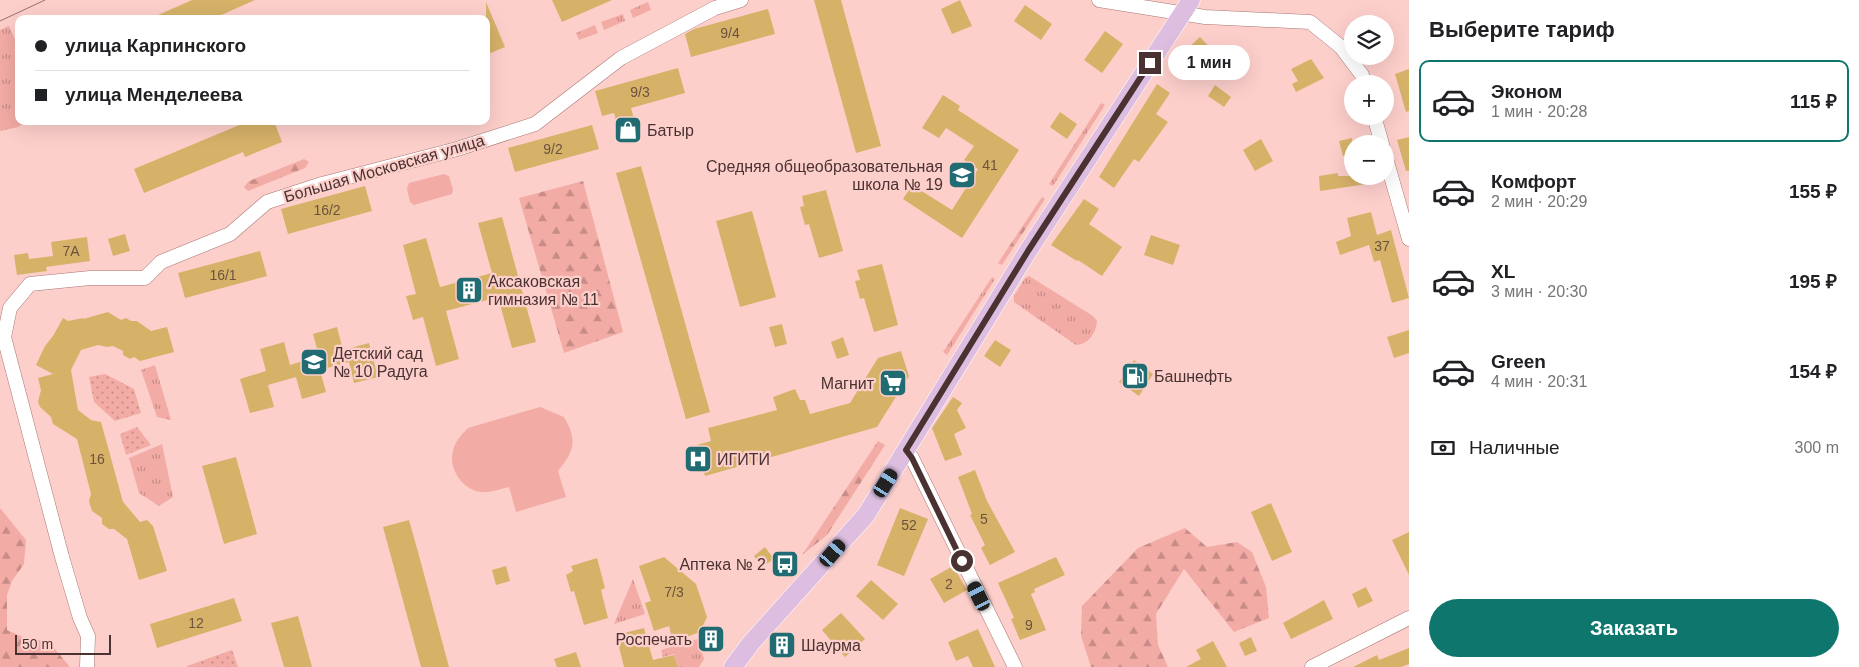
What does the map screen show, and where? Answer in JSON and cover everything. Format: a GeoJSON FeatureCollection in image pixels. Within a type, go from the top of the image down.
{"type":"FeatureCollection","features":[{"type":"Feature","properties":{"kind":"main road"},"geometry":{"type":"LineString","coordinates":[[733,667],[751,643],[866,515],[1028,251],[1186,7]]}},
{"type":"Feature","properties":{"kind":"street","name":"Большая Московская улица"},"geometry":{"type":"LineString","coordinates":[[88,667],[88,636],[80,618],[62,556],[4,337],[10,308],[30,284],[90,278],[145,278],[161,262],[230,234],[267,202],[322,184],[457,149],[535,124],[620,58],[715,8],[741,0]]}},
{"type":"Feature","properties":{"kind":"street"},"geometry":{"type":"LineString","coordinates":[[1099,0],[1186,7],[1310,22],[1341,47],[1362,75]]}},
{"type":"Feature","properties":{"kind":"street"},"geometry":{"type":"LineString","coordinates":[[1394,185],[1409,239]]}},
{"type":"Feature","properties":{"kind":"street"},"geometry":{"type":"LineString","coordinates":[[906,450],[912,458],[1013,666]]}},
{"type":"Feature","properties":{"kind":"street"},"geometry":{"type":"LineString","coordinates":[[1312,667],[1409,618]]}},
{"type":"Feature","properties":{"kind":"green space"},"geometry":{"type":"Polygon","coordinates":[[[648,2],[651,10],[633,18],[630,10],[648,2]]]}},
{"type":"Feature","properties":{"kind":"green space"},"geometry":{"type":"Polygon","coordinates":[[[623,14],[625,21],[604,30],[601,22],[623,14]]]}},
{"type":"Feature","properties":{"kind":"green space"},"geometry":{"type":"Polygon","coordinates":[[[595,25],[598,33],[579,40],[576,33],[595,25]]]}},
{"type":"Feature","properties":{"kind":"green space"},"geometry":{"type":"Polygon","coordinates":[[[9,26],[15,39],[15,125],[21,125],[0,131],[0,30],[9,26]]]}},
{"type":"Feature","properties":{"kind":"green space"},"geometry":{"type":"Polygon","coordinates":[[[1101,103],[1105,105],[1053,186],[1049,184],[1101,103]]]}},
{"type":"Feature","properties":{"kind":"green space"},"geometry":{"type":"Polygon","coordinates":[[[304,159],[309,162],[305,168],[248,191],[244,187],[249,181],[304,159]]]}},
{"type":"Feature","properties":{"kind":"green space"},"geometry":{"type":"Polygon","coordinates":[[[444,174],[449,176],[453,190],[452,194],[414,205],[410,202],[407,189],[409,183],[444,174]]]}},
{"type":"Feature","properties":{"kind":"green space"},"geometry":{"type":"Polygon","coordinates":[[[583,181],[623,332],[564,353],[519,198],[583,181]]]}},
{"type":"Feature","properties":{"kind":"green space"},"geometry":{"type":"Polygon","coordinates":[[[1042,197],[1045,199],[1002,265],[998,263],[1042,197]]]}},
{"type":"Feature","properties":{"kind":"green space"},"geometry":{"type":"Polygon","coordinates":[[[1029,276],[1093,316],[1097,321],[1096,325],[1093,334],[1085,343],[1076,345],[1014,302],[1014,296],[1025,278],[1029,276]]]}},
{"type":"Feature","properties":{"kind":"green space"},"geometry":{"type":"Polygon","coordinates":[[[992,277],[995,279],[947,355],[943,352],[992,277]]]}},
{"type":"Feature","properties":{"kind":"green space"},"geometry":{"type":"Polygon","coordinates":[[[155,365],[171,420],[157,417],[141,370],[155,365]]]}},
{"type":"Feature","properties":{"kind":"green space"},"geometry":{"type":"Polygon","coordinates":[[[105,374],[134,389],[141,413],[115,421],[94,402],[89,377],[105,374]]]}},
{"type":"Feature","properties":{"kind":"green space"},"geometry":{"type":"Polygon","coordinates":[[[540,407],[564,417],[571,433],[571,451],[558,471],[566,497],[516,512],[509,487],[481,492],[468,487],[458,478],[453,465],[453,451],[455,444],[468,428],[540,407]]]}},
{"type":"Feature","properties":{"kind":"green space"},"geometry":{"type":"Polygon","coordinates":[[[137,427],[151,445],[126,455],[120,434],[137,427]]]}},
{"type":"Feature","properties":{"kind":"green space"},"geometry":{"type":"Polygon","coordinates":[[[878,441],[885,445],[827,535],[802,555],[878,441]]]}},
{"type":"Feature","properties":{"kind":"green space"},"geometry":{"type":"Polygon","coordinates":[[[162,444],[173,497],[159,506],[139,493],[129,458],[162,444]]]}},
{"type":"Feature","properties":{"kind":"green space"},"geometry":{"type":"Polygon","coordinates":[[[0,508],[26,540],[24,564],[12,581],[7,595],[7,630],[23,637],[49,642],[70,667],[0,667],[0,508]]]}},
{"type":"Feature","properties":{"kind":"green space"},"geometry":{"type":"Polygon","coordinates":[[[1185,528],[1207,547],[1237,542],[1252,552],[1266,587],[1269,618],[1234,632],[1184,569],[1156,614],[1158,645],[1168,667],[1091,667],[1081,636],[1082,606],[1138,548],[1185,528]]]}},
{"type":"Feature","properties":{"kind":"green space"},"geometry":{"type":"Polygon","coordinates":[[[633,579],[645,614],[614,624],[633,579]]]}},
{"type":"Feature","properties":{"kind":"green space"},"geometry":{"type":"Polygon","coordinates":[[[698,639],[704,659],[699,667],[678,667],[674,654],[663,657],[661,650],[698,639]]]}},
{"type":"Feature","properties":{"kind":"green space"},"geometry":{"type":"Polygon","coordinates":[[[232,650],[238,667],[187,666],[232,650]]]}},
{"type":"Feature","properties":{"kind":"building"},"geometry":{"type":"Polygon","coordinates":[[[192,0],[255,0],[221,15],[158,15],[192,0]]]}},
{"type":"Feature","properties":{"kind":"building"},"geometry":{"type":"Polygon","coordinates":[[[552,0],[612,0],[562,22],[552,0]]]}},
{"type":"Feature","properties":{"kind":"building"},"geometry":{"type":"Polygon","coordinates":[[[814,0],[841,0],[881,146],[856,153],[814,0]]]}},
{"type":"Feature","properties":{"kind":"building"},"geometry":{"type":"Polygon","coordinates":[[[960,0],[972,26],[952,34],[941,9],[960,0]]]}},
{"type":"Feature","properties":{"kind":"building"},"geometry":{"type":"Polygon","coordinates":[[[486,2],[505,47],[490,53],[490,15],[486,15],[486,2]]]}},
{"type":"Feature","properties":{"kind":"building"},"geometry":{"type":"Polygon","coordinates":[[[1025,5],[1052,24],[1041,40],[1014,21],[1025,5]]]}},
{"type":"Feature","properties":{"kind":"building"},"geometry":{"type":"Polygon","coordinates":[[[768,9],[775,34],[691,57],[685,34],[694,29],[768,9]]]}},
{"type":"Feature","properties":{"kind":"building"},"geometry":{"type":"Polygon","coordinates":[[[1105,31],[1123,44],[1102,73],[1084,60],[1105,31]]]}},
{"type":"Feature","properties":{"kind":"building"},"geometry":{"type":"Polygon","coordinates":[[[1200,37],[1214,52],[1200,65],[1186,50],[1200,37]]]}},
{"type":"Feature","properties":{"kind":"building"},"geometry":{"type":"Polygon","coordinates":[[[1311,59],[1324,78],[1296,92],[1292,84],[1298,81],[1291,69],[1311,59]]]}},
{"type":"Feature","properties":{"kind":"building"},"geometry":{"type":"Polygon","coordinates":[[[678,68],[685,93],[631,108],[638,133],[621,138],[614,113],[602,116],[595,91],[678,68]]]}},
{"type":"Feature","properties":{"kind":"building"},"geometry":{"type":"Polygon","coordinates":[[[1409,69],[1409,111],[1406,112],[1395,74],[1409,69]]]}},
{"type":"Feature","properties":{"kind":"building"},"geometry":{"type":"Polygon","coordinates":[[[1157,84],[1170,93],[1156,114],[1168,122],[1139,162],[1134,159],[1114,188],[1099,177],[1157,84]]]}},
{"type":"Feature","properties":{"kind":"building"},"geometry":{"type":"Polygon","coordinates":[[[1215,85],[1231,97],[1224,107],[1208,96],[1215,85]]]}},
{"type":"Feature","properties":{"kind":"building"},"geometry":{"type":"Polygon","coordinates":[[[943,95],[960,106],[958,110],[1019,150],[962,238],[903,199],[912,185],[952,210],[978,169],[964,160],[974,146],[946,128],[939,138],[922,128],[943,95]]]}},
{"type":"Feature","properties":{"kind":"building"},"geometry":{"type":"Polygon","coordinates":[[[1060,112],[1077,124],[1067,139],[1050,127],[1060,112]]]}},
{"type":"Feature","properties":{"kind":"building"},"geometry":{"type":"Polygon","coordinates":[[[239,125],[276,125],[282,142],[245,157],[243,152],[144,193],[134,169],[239,125]]]}},
{"type":"Feature","properties":{"kind":"building"},"geometry":{"type":"Polygon","coordinates":[[[592,125],[599,149],[515,172],[508,148],[592,125]]]}},
{"type":"Feature","properties":{"kind":"building"},"geometry":{"type":"Polygon","coordinates":[[[1409,137],[1409,171],[1406,171],[1397,140],[1409,137]]]}},
{"type":"Feature","properties":{"kind":"building"},"geometry":{"type":"Polygon","coordinates":[[[1261,139],[1273,161],[1255,171],[1243,150],[1261,139]]]}},
{"type":"Feature","properties":{"kind":"building"},"geometry":{"type":"Polygon","coordinates":[[[1344,140],[1344,156],[1343,156],[1339,141],[1344,140]]]}},
{"type":"Feature","properties":{"kind":"building"},"geometry":{"type":"Polygon","coordinates":[[[641,166],[710,412],[686,419],[616,173],[641,166]]]}},
{"type":"Feature","properties":{"kind":"building"},"geometry":{"type":"Polygon","coordinates":[[[1338,173],[1338,176],[1344,176],[1344,185],[1360,185],[1320,191],[1319,176],[1338,173]]]}},
{"type":"Feature","properties":{"kind":"building"},"geometry":{"type":"Polygon","coordinates":[[[365,186],[372,211],[288,234],[281,209],[365,186]]]}},
{"type":"Feature","properties":{"kind":"building"},"geometry":{"type":"Polygon","coordinates":[[[826,190],[843,251],[819,258],[809,224],[805,225],[800,207],[804,206],[802,196],[826,190]]]}},
{"type":"Feature","properties":{"kind":"building"},"geometry":{"type":"Polygon","coordinates":[[[1084,199],[1099,209],[1089,224],[1122,247],[1102,276],[1051,245],[1084,199]]]}},
{"type":"Feature","properties":{"kind":"building"},"geometry":{"type":"Polygon","coordinates":[[[752,211],[776,297],[740,307],[716,221],[752,211]]]}},
{"type":"Feature","properties":{"kind":"building"},"geometry":{"type":"Polygon","coordinates":[[[1371,212],[1377,235],[1391,230],[1409,298],[1392,303],[1380,260],[1374,262],[1369,245],[1340,255],[1336,242],[1351,236],[1347,218],[1371,212]]]}},
{"type":"Feature","properties":{"kind":"building","name":"Аксаковская гимназия № 11"},"geometry":{"type":"Polygon","coordinates":[[[502,217],[536,342],[512,348],[498,297],[446,311],[459,359],[436,366],[423,317],[413,320],[406,296],[416,294],[403,245],[426,238],[440,287],[492,273],[478,223],[502,217]]]}},
{"type":"Feature","properties":{"kind":"building"},"geometry":{"type":"Polygon","coordinates":[[[125,234],[130,251],[113,256],[108,239],[125,234]]]}},
{"type":"Feature","properties":{"kind":"building"},"geometry":{"type":"Polygon","coordinates":[[[1151,235],[1180,245],[1173,265],[1144,255],[1151,235]]]}},
{"type":"Feature","properties":{"kind":"building"},"geometry":{"type":"Polygon","coordinates":[[[87,237],[90,261],[46,267],[47,271],[17,275],[14,255],[28,253],[29,259],[53,256],[51,242],[87,237]]]}},
{"type":"Feature","properties":{"kind":"building"},"geometry":{"type":"Polygon","coordinates":[[[260,251],[267,276],[185,298],[178,273],[260,251]]]}},
{"type":"Feature","properties":{"kind":"building"},"geometry":{"type":"Polygon","coordinates":[[[882,264],[898,325],[874,332],[864,298],[860,299],[855,281],[860,280],[857,270],[882,264]]]}},
{"type":"Feature","properties":{"kind":"building"},"geometry":{"type":"Polygon","coordinates":[[[108,312],[121,320],[126,318],[131,321],[137,321],[151,331],[167,327],[174,352],[140,361],[134,357],[130,359],[123,355],[123,351],[113,346],[98,345],[81,350],[71,370],[78,410],[91,420],[101,422],[123,502],[140,522],[147,520],[153,526],[167,571],[139,580],[127,539],[114,529],[109,529],[102,524],[102,518],[92,511],[89,501],[91,494],[77,439],[53,424],[51,417],[40,407],[38,402],[41,390],[38,378],[53,374],[36,365],[45,346],[63,318],[68,321],[83,319],[108,312]]]}},
{"type":"Feature","properties":{"kind":"building"},"geometry":{"type":"Polygon","coordinates":[[[782,324],[787,344],[775,347],[769,327],[782,324]]]}},
{"type":"Feature","properties":{"kind":"building"},"geometry":{"type":"Polygon","coordinates":[[[337,327],[343,350],[369,343],[378,377],[354,383],[349,362],[320,370],[326,392],[302,399],[296,377],[268,385],[274,407],[250,413],[240,379],[266,371],[260,349],[284,342],[290,365],[319,356],[313,334],[337,327]]]}},
{"type":"Feature","properties":{"kind":"building"},"geometry":{"type":"Polygon","coordinates":[[[1409,330],[1409,353],[1394,358],[1387,337],[1409,330]]]}},
{"type":"Feature","properties":{"kind":"building"},"geometry":{"type":"Polygon","coordinates":[[[843,337],[849,355],[837,359],[831,342],[843,337]]]}},
{"type":"Feature","properties":{"kind":"building"},"geometry":{"type":"Polygon","coordinates":[[[995,340],[1011,350],[1000,367],[984,356],[995,340]]]}},
{"type":"Feature","properties":{"kind":"building"},"geometry":{"type":"Polygon","coordinates":[[[901,351],[909,376],[877,427],[705,476],[697,445],[711,441],[708,428],[777,410],[773,397],[795,389],[800,400],[805,400],[810,414],[850,403],[878,358],[901,351]]]}},
{"type":"Feature","properties":{"kind":"building"},"geometry":{"type":"Polygon","coordinates":[[[1134,360],[1153,374],[1139,396],[1119,382],[1134,360]]]}},
{"type":"Feature","properties":{"kind":"building"},"geometry":{"type":"Polygon","coordinates":[[[953,397],[962,403],[957,410],[966,428],[954,434],[962,455],[945,461],[932,428],[953,397]]]}},
{"type":"Feature","properties":{"kind":"building"},"geometry":{"type":"Polygon","coordinates":[[[236,457],[257,534],[224,544],[202,466],[236,457]]]}},
{"type":"Feature","properties":{"kind":"building"},"geometry":{"type":"Polygon","coordinates":[[[975,470],[987,501],[1015,552],[990,565],[981,548],[985,545],[970,515],[972,514],[958,477],[975,470]]]}},
{"type":"Feature","properties":{"kind":"building"},"geometry":{"type":"Polygon","coordinates":[[[1271,503],[1292,552],[1272,561],[1251,512],[1271,503]]]}},
{"type":"Feature","properties":{"kind":"building"},"geometry":{"type":"Polygon","coordinates":[[[900,508],[928,519],[904,576],[877,565],[900,508]]]}},
{"type":"Feature","properties":{"kind":"building"},"geometry":{"type":"Polygon","coordinates":[[[409,520],[449,667],[421,667],[383,527],[409,520]]]}},
{"type":"Feature","properties":{"kind":"building"},"geometry":{"type":"Polygon","coordinates":[[[1409,532],[1409,575],[1392,540],[1409,532]]]}},
{"type":"Feature","properties":{"kind":"building"},"geometry":{"type":"Polygon","coordinates":[[[765,547],[774,559],[762,567],[754,556],[765,547]]]}},
{"type":"Feature","properties":{"kind":"building"},"geometry":{"type":"Polygon","coordinates":[[[664,557],[696,584],[707,617],[700,632],[673,642],[669,626],[654,631],[645,603],[651,601],[639,566],[664,557]]]}},
{"type":"Feature","properties":{"kind":"building"},"geometry":{"type":"Polygon","coordinates":[[[1056,557],[1065,575],[1034,589],[1035,592],[1031,594],[1046,630],[1020,640],[1011,619],[1014,618],[998,583],[1056,557]]]}},
{"type":"Feature","properties":{"kind":"building"},"geometry":{"type":"Polygon","coordinates":[[[597,558],[605,588],[601,590],[608,618],[584,625],[574,591],[571,592],[566,575],[573,571],[571,566],[597,558]]]}},
{"type":"Feature","properties":{"kind":"building"},"geometry":{"type":"Polygon","coordinates":[[[506,566],[510,581],[496,585],[492,570],[506,566]]]}},
{"type":"Feature","properties":{"kind":"building"},"geometry":{"type":"Polygon","coordinates":[[[953,566],[967,590],[944,603],[930,579],[953,566]]]}},
{"type":"Feature","properties":{"kind":"building"},"geometry":{"type":"Polygon","coordinates":[[[871,580],[898,604],[883,620],[856,596],[871,580]]]}},
{"type":"Feature","properties":{"kind":"building"},"geometry":{"type":"Polygon","coordinates":[[[1366,587],[1373,601],[1358,608],[1352,594],[1366,587]]]}},
{"type":"Feature","properties":{"kind":"building"},"geometry":{"type":"Polygon","coordinates":[[[234,598],[242,621],[157,648],[150,624],[234,598]]]}},
{"type":"Feature","properties":{"kind":"building"},"geometry":{"type":"Polygon","coordinates":[[[1324,600],[1333,619],[1291,639],[1283,623],[1324,600]]]}},
{"type":"Feature","properties":{"kind":"building"},"geometry":{"type":"Polygon","coordinates":[[[841,613],[865,639],[845,657],[822,630],[841,613]]]}},
{"type":"Feature","properties":{"kind":"building"},"geometry":{"type":"Polygon","coordinates":[[[298,616],[312,667],[284,667],[271,623],[298,616]]]}},
{"type":"Feature","properties":{"kind":"building"},"geometry":{"type":"Polygon","coordinates":[[[644,628],[653,660],[674,655],[678,667],[624,667],[616,635],[644,628]]]}},
{"type":"Feature","properties":{"kind":"building"},"geometry":{"type":"Polygon","coordinates":[[[978,629],[995,667],[973,667],[968,656],[956,661],[948,642],[978,629]]]}},
{"type":"Feature","properties":{"kind":"building","name":"Шаурма"},"geometry":{"type":"Polygon","coordinates":[[[788,632],[796,641],[775,658],[768,649],[788,632]]]}},
{"type":"Feature","properties":{"kind":"building"},"geometry":{"type":"Polygon","coordinates":[[[1251,637],[1257,651],[1245,656],[1239,643],[1251,637]]]}},
{"type":"Feature","properties":{"kind":"building"},"geometry":{"type":"Polygon","coordinates":[[[1213,641],[1227,667],[1186,667],[1201,659],[1196,650],[1213,641]]]}},
{"type":"Feature","properties":{"kind":"building"},"geometry":{"type":"Polygon","coordinates":[[[1409,648],[1409,664],[1401,667],[1353,667],[1377,655],[1379,660],[1409,648]]]}},
{"type":"Feature","properties":{"kind":"building"},"geometry":{"type":"Polygon","coordinates":[[[576,652],[581,667],[557,667],[554,659],[576,652]]]}},
{"type":"Feature","properties":{"kind":"tram line"},"geometry":{"type":"LineString","coordinates":[[0,21],[45,0]]}},
{"type":"Feature","properties":{"kind":"place","name":"Батыр"},"geometry":{"type":"Point","coordinates":[628,130]}},
{"type":"Feature","properties":{"kind":"place","name":"Средняя общеобразовательная школа № 19"},"geometry":{"type":"Point","coordinates":[962,175]}},
{"type":"Feature","properties":{"kind":"place","name":"Аксаковская гимназия № 11"},"geometry":{"type":"Point","coordinates":[469,290]}},
{"type":"Feature","properties":{"kind":"place","name":"Детский сад № 10 Радуга"},"geometry":{"type":"Point","coordinates":[314,362]}},
{"type":"Feature","properties":{"kind":"place","name":"Башнефть"},"geometry":{"type":"Point","coordinates":[1135,376]}},
{"type":"Feature","properties":{"kind":"place","name":"Магнит"},"geometry":{"type":"Point","coordinates":[893,383]}},
{"type":"Feature","properties":{"kind":"place","name":"ИГИТИ"},"geometry":{"type":"Point","coordinates":[698,459]}},
{"type":"Feature","properties":{"kind":"place","name":"Аптека № 2"},"geometry":{"type":"Point","coordinates":[785,564]}},
{"type":"Feature","properties":{"kind":"place","name":"Роспечать"},"geometry":{"type":"Point","coordinates":[711,639]}},
{"type":"Feature","properties":{"kind":"place","name":"Шаурма"},"geometry":{"type":"Point","coordinates":[782,645]}},
{"type":"Feature","properties":{"kind":"route"},"geometry":{"type":"LineString","coordinates":[[962,561],[912,458],[906,450],[1028,251],[1150,63]]}}]}
